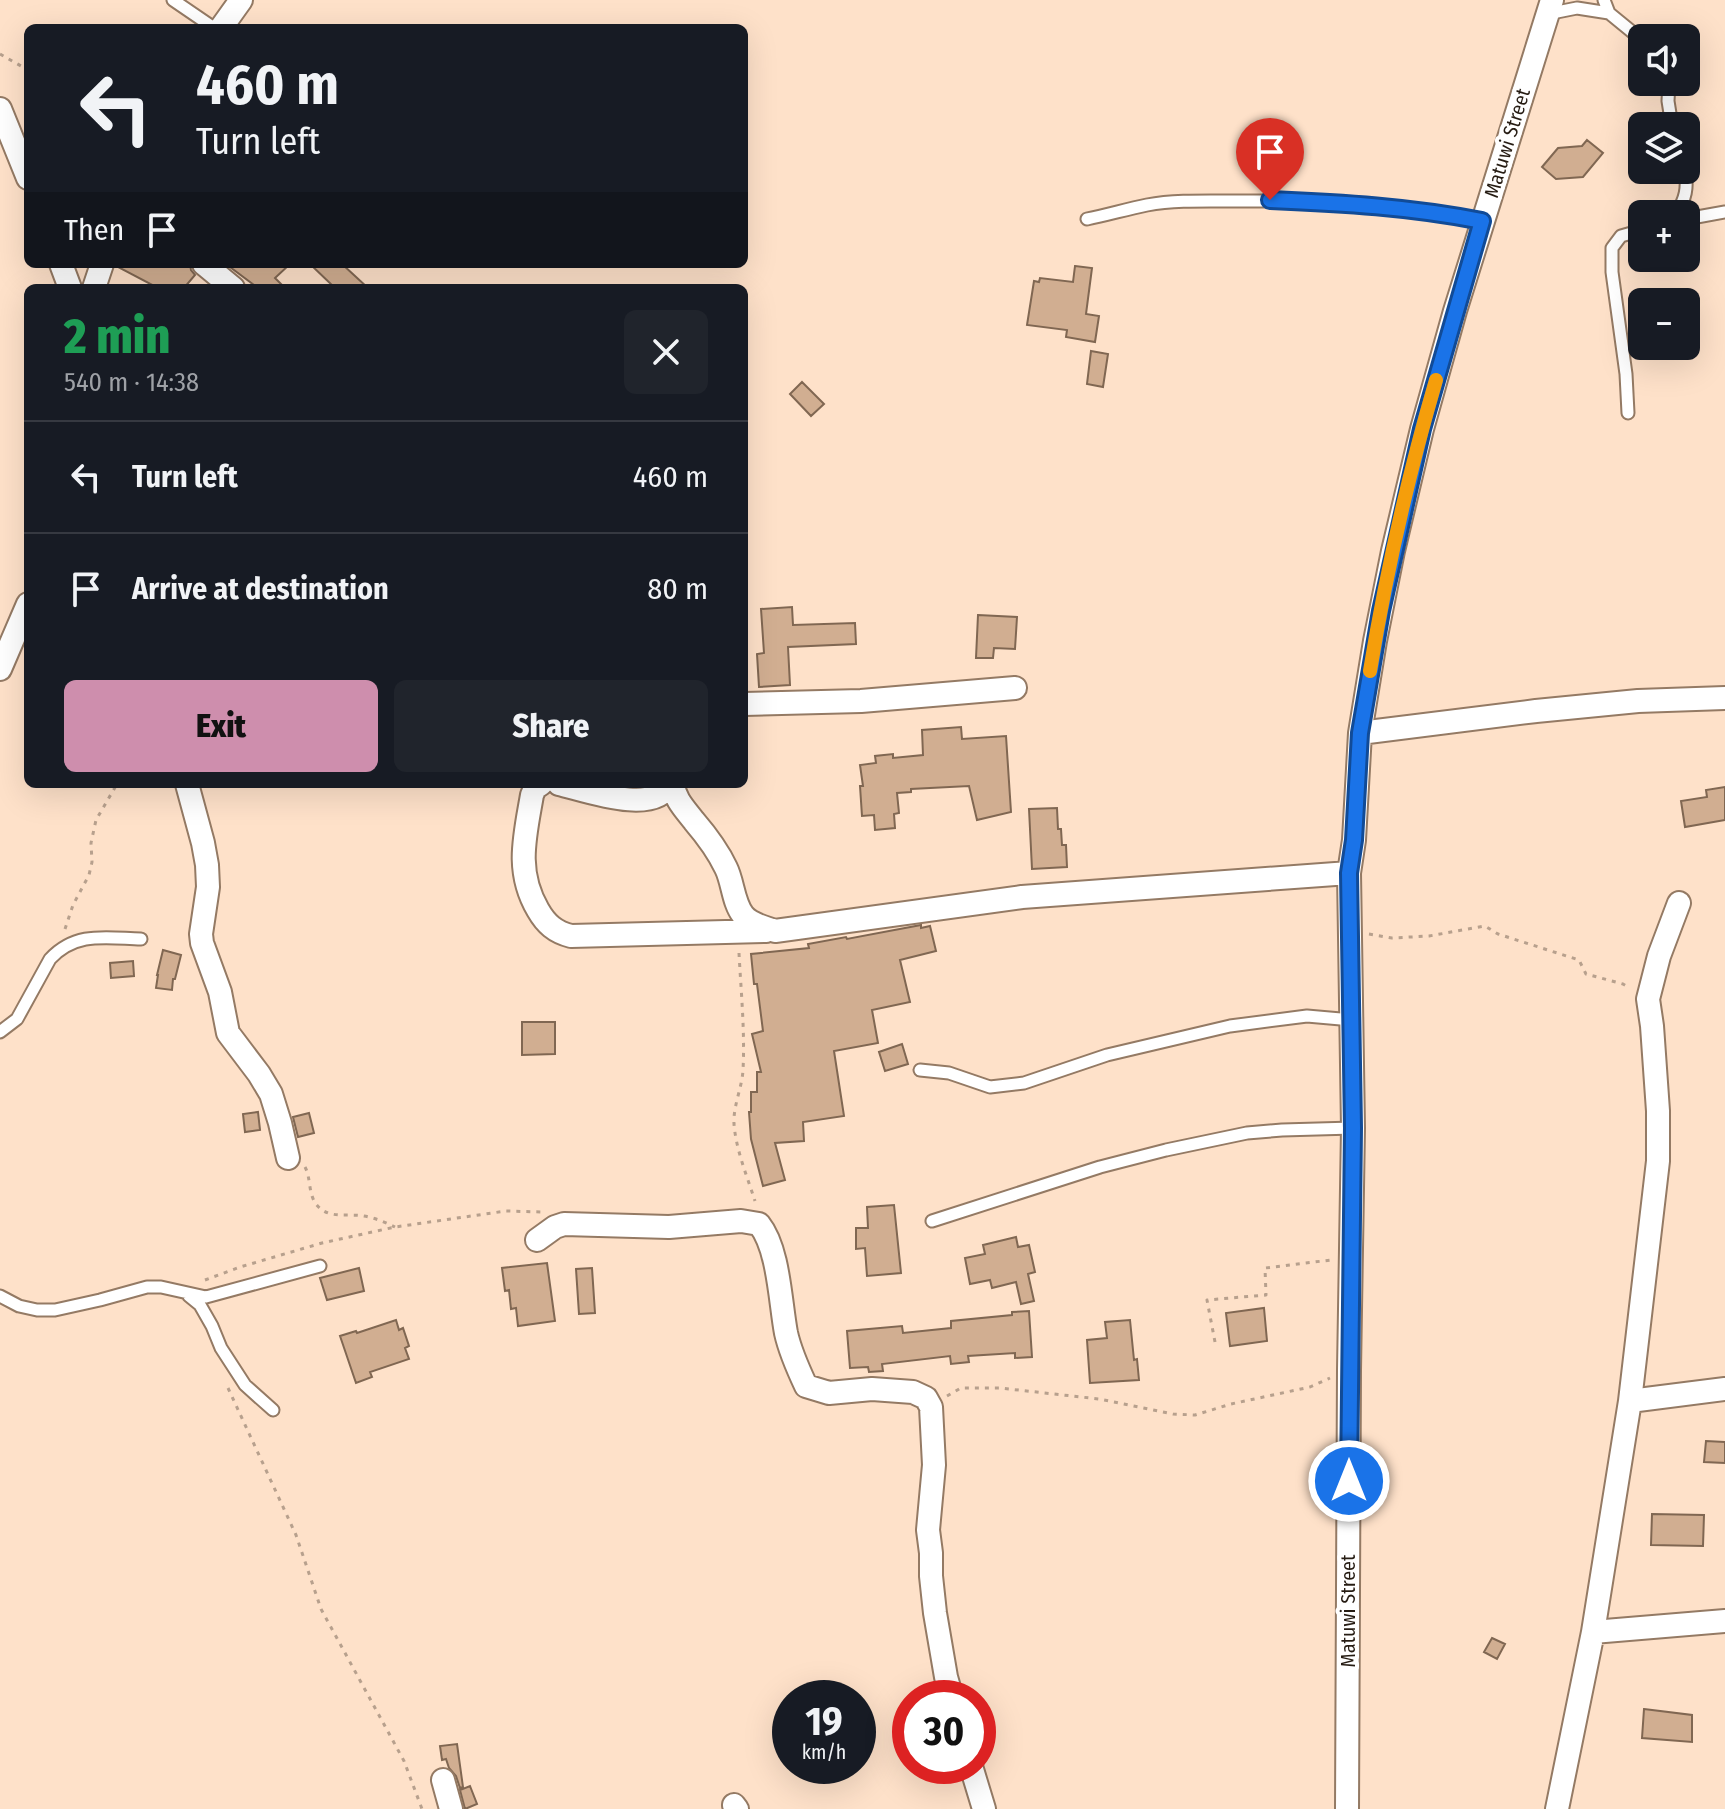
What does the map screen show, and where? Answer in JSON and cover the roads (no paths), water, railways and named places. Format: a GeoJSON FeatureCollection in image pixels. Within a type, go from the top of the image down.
{"type":"FeatureCollection","features":[{"type":"Feature","properties":{"kind":"street"},"geometry":{"type":"LineString","coordinates":[[224,24],[241,0]]}},
{"type":"Feature","properties":{"kind":"street","name":"Matuwi Street"},"geometry":{"type":"LineString","coordinates":[[1347,1809],[1353,1128],[1349,873],[1360,733],[1381,611],[1422,429],[1482,221],[1550,7]]}},
{"type":"Feature","properties":{"kind":"street"},"geometry":{"type":"LineString","coordinates":[[0,109],[24,168]]}},
{"type":"Feature","properties":{"kind":"street"},"geometry":{"type":"LineString","coordinates":[[209,268],[228,284]]}},
{"type":"Feature","properties":{"kind":"street"},"geometry":{"type":"LineString","coordinates":[[0,669],[24,613]]}},
{"type":"Feature","properties":{"kind":"street"},"geometry":{"type":"LineString","coordinates":[[748,704],[861,701],[1015,688]]}},
{"type":"Feature","properties":{"kind":"street"},"geometry":{"type":"LineString","coordinates":[[1360,733],[1638,701],[1725,698]]}},
{"type":"Feature","properties":{"kind":"street"},"geometry":{"type":"LineString","coordinates":[[188,788],[207,865],[208,887],[202,943],[220,992],[228,1033],[271,1094],[288,1158]]}},
{"type":"Feature","properties":{"kind":"street"},"geometry":{"type":"LineString","coordinates":[[535,788],[523,862],[529,891],[541,917],[550,927],[571,936],[775,931],[1022,897],[1349,873]]}},
{"type":"Feature","properties":{"kind":"street"},"geometry":{"type":"LineString","coordinates":[[577,788],[630,800],[657,797],[668,788]]}},
{"type":"Feature","properties":{"kind":"street"},"geometry":{"type":"LineString","coordinates":[[672,788],[680,805],[721,858],[744,916],[754,924],[775,931]]}},
{"type":"Feature","properties":{"kind":"street"},"geometry":{"type":"LineString","coordinates":[[1557,1809],[1593,1632],[1630,1401],[1658,1161],[1658,1111],[1648,999],[1659,956],[1679,903]]}},
{"type":"Feature","properties":{"kind":"street"},"geometry":{"type":"LineString","coordinates":[[537,1240],[555,1227],[577,1224],[669,1227],[741,1221],[759,1224],[769,1239],[787,1335],[806,1386],[829,1393],[872,1389],[913,1392],[926,1398],[931,1407],[934,1465],[928,1530],[931,1576],[948,1680]]}},
{"type":"Feature","properties":{"kind":"street"},"geometry":{"type":"LineString","coordinates":[[1630,1401],[1725,1389]]}},
{"type":"Feature","properties":{"kind":"street"},"geometry":{"type":"LineString","coordinates":[[1593,1632],[1725,1621]]}},
{"type":"Feature","properties":{"kind":"street"},"geometry":{"type":"LineString","coordinates":[[443,1780],[451,1809]]}},
{"type":"Feature","properties":{"kind":"street"},"geometry":{"type":"LineString","coordinates":[[976,1784],[984,1809]]}},
{"type":"Feature","properties":{"kind":"lane"},"geometry":{"type":"LineString","coordinates":[[173,0],[208,24]]}},
{"type":"Feature","properties":{"kind":"lane"},"geometry":{"type":"LineString","coordinates":[[1604,0],[1609,13],[1628,29]]}},
{"type":"Feature","properties":{"kind":"lane"},"geometry":{"type":"LineString","coordinates":[[1550,7],[1609,13]]}},
{"type":"Feature","properties":{"kind":"lane"},"geometry":{"type":"LineString","coordinates":[[1087,219],[1176,201],[1270,200],[1352,203],[1429,211],[1482,221]]}},
{"type":"Feature","properties":{"kind":"lane"},"geometry":{"type":"LineString","coordinates":[[1700,216],[1725,212]]}},
{"type":"Feature","properties":{"kind":"lane"},"geometry":{"type":"LineString","coordinates":[[1628,234],[1621,236],[1612,248],[1628,413]]}},
{"type":"Feature","properties":{"kind":"lane"},"geometry":{"type":"LineString","coordinates":[[0,1032],[17,1019],[57,951],[78,940],[92,938],[141,939]]}},
{"type":"Feature","properties":{"kind":"lane"},"geometry":{"type":"LineString","coordinates":[[920,1070],[949,1073],[990,1087],[1024,1083],[1107,1055],[1230,1026],[1307,1016],[1352,1020]]}},
{"type":"Feature","properties":{"kind":"lane"},"geometry":{"type":"LineString","coordinates":[[932,1221],[1100,1167],[1166,1150],[1247,1133],[1353,1128]]}},
{"type":"Feature","properties":{"kind":"lane"},"geometry":{"type":"LineString","coordinates":[[0,1296],[19,1306],[37,1310],[85,1304],[147,1287],[206,1297],[320,1266]]}},
{"type":"Feature","properties":{"kind":"lane"},"geometry":{"type":"LineString","coordinates":[[185,1293],[200,1305],[221,1348],[245,1385],[273,1410]]}}]}
